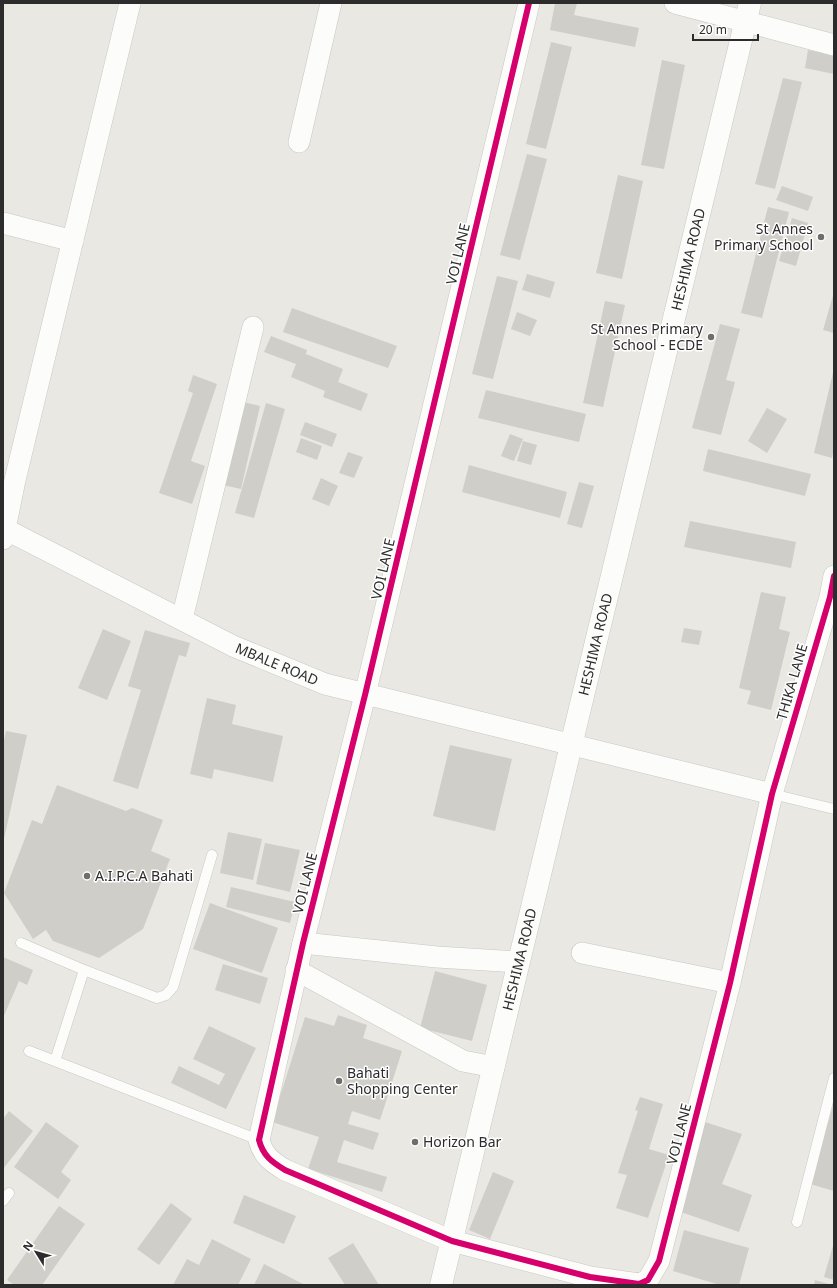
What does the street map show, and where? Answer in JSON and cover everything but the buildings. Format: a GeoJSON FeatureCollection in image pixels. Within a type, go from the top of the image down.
{"type":"FeatureCollection","features":[{"type":"Feature","properties":{"kind":"street"},"geometry":{"type":"LineString","coordinates":[[4,532],[15,480],[130,3]]}},
{"type":"Feature","properties":{"kind":"street"},"geometry":{"type":"LineString","coordinates":[[299,142],[331,3]]}},
{"type":"Feature","properties":{"kind":"street","name":"VOI LANE"},"geometry":{"type":"LineString","coordinates":[[529,3],[366,695],[296,970],[259,1140],[261,1148],[269,1160],[286,1170],[452,1241],[590,1277],[639,1284],[648,1280],[659,1261],[730,983],[772,794]]}},
{"type":"Feature","properties":{"kind":"street"},"geometry":{"type":"LineString","coordinates":[[675,3],[748,12],[834,45]]}},
{"type":"Feature","properties":{"kind":"street","name":"HESHIMA ROAD"},"geometry":{"type":"LineString","coordinates":[[441,1285],[748,12]]}},
{"type":"Feature","properties":{"kind":"street"},"geometry":{"type":"LineString","coordinates":[[3,224],[73,241]]}},
{"type":"Feature","properties":{"kind":"street"},"geometry":{"type":"LineString","coordinates":[[182,619],[253,327]]}},
{"type":"Feature","properties":{"kind":"street","name":"MBALE ROAD"},"geometry":{"type":"LineString","coordinates":[[4,532],[234,646],[325,684],[772,794]]}},
{"type":"Feature","properties":{"kind":"street","name":"THIKA LANE"},"geometry":{"type":"LineString","coordinates":[[772,794],[832,597],[834,576]]}},
{"type":"Feature","properties":{"kind":"street"},"geometry":{"type":"LineString","coordinates":[[303,943],[437,957],[519,962]]}},
{"type":"Feature","properties":{"kind":"street"},"geometry":{"type":"LineString","coordinates":[[582,953],[730,983]]}},
{"type":"Feature","properties":{"kind":"street"},"geometry":{"type":"LineString","coordinates":[[296,970],[462,1061],[494,1066]]}},
{"type":"Feature","properties":{"kind":"lane"},"geometry":{"type":"LineString","coordinates":[[772,794],[834,809]]}},
{"type":"Feature","properties":{"kind":"lane"},"geometry":{"type":"LineString","coordinates":[[21,943],[84,970],[157,998],[166,995],[173,987],[212,855]]}},
{"type":"Feature","properties":{"kind":"lane"},"geometry":{"type":"LineString","coordinates":[[55,1061],[84,970]]}},
{"type":"Feature","properties":{"kind":"lane"},"geometry":{"type":"LineString","coordinates":[[29,1051],[259,1140]]}},
{"type":"Feature","properties":{"kind":"lane"},"geometry":{"type":"LineString","coordinates":[[797,1222],[834,1078]]}},
{"type":"Feature","properties":{"kind":"cycle path"},"geometry":{"type":"LineString","coordinates":[[529,3],[365,695],[303,943],[259,1140],[263,1150],[269,1158],[285,1170],[452,1241],[590,1277],[639,1284],[648,1280],[659,1261],[730,983],[772,794],[830,597],[834,576]]}},
{"type":"Feature","properties":{"kind":"place","name":"St Annes Primary School"},"geometry":{"type":"Point","coordinates":[821,237]}},
{"type":"Feature","properties":{"kind":"place","name":"St Annes Primary School - ECDE"},"geometry":{"type":"Point","coordinates":[711,337]}},
{"type":"Feature","properties":{"kind":"place","name":"A.I.P.C.A Bahati"},"geometry":{"type":"Point","coordinates":[87,876]}},
{"type":"Feature","properties":{"kind":"place","name":"Bahati Shopping Center"},"geometry":{"type":"Point","coordinates":[339,1081]}},
{"type":"Feature","properties":{"kind":"place","name":"Horizon Bar"},"geometry":{"type":"Point","coordinates":[415,1142]}}]}
